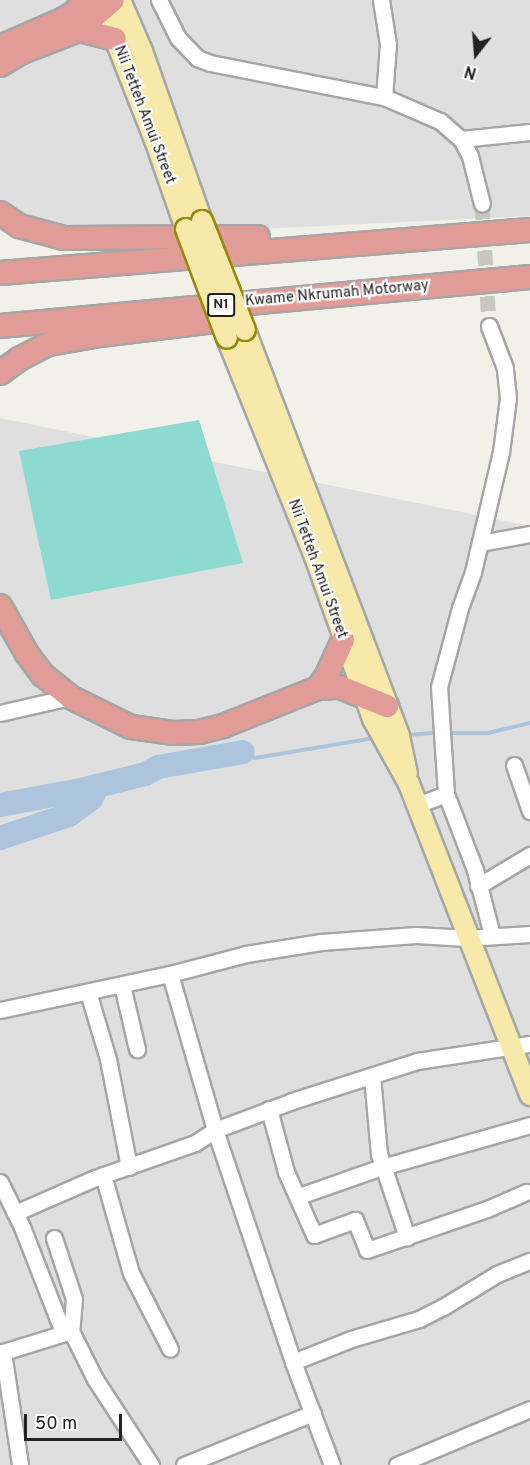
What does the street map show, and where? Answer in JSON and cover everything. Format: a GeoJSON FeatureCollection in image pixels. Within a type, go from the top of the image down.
{"type":"FeatureCollection","features":[{"type":"Feature","properties":{"kind":"highway"},"geometry":{"type":"LineString","coordinates":[[0,66],[22,52],[79,30],[104,2]]}},
{"type":"Feature","properties":{"kind":"highway"},"geometry":{"type":"LineString","coordinates":[[0,47],[75,12],[104,2]]}},
{"type":"Feature","properties":{"kind":"highway"},"geometry":{"type":"LineString","coordinates":[[79,30],[115,39]]}},
{"type":"Feature","properties":{"kind":"highway"},"geometry":{"type":"LineString","coordinates":[[0,213],[28,230],[80,239],[381,234],[436,238]]}},
{"type":"Feature","properties":{"kind":"highway"},"geometry":{"type":"LineString","coordinates":[[0,273],[530,230]]}},
{"type":"Feature","properties":{"kind":"highway","name":"Kwame Nkrumah Motorway"},"geometry":{"type":"LineString","coordinates":[[0,326],[530,277]]}},
{"type":"Feature","properties":{"kind":"highway"},"geometry":{"type":"LineString","coordinates":[[0,373],[31,352],[60,342],[112,333],[379,301],[441,285]]}},
{"type":"Feature","properties":{"kind":"highway"},"geometry":{"type":"LineString","coordinates":[[0,606],[27,654],[43,675],[70,697],[131,727],[162,732],[199,732],[223,726],[318,688],[340,687],[387,706]]}},
{"type":"Feature","properties":{"kind":"highway"},"geometry":{"type":"LineString","coordinates":[[318,688],[334,662],[343,640]]}},
{"type":"Feature","properties":{"kind":"main road","name":"Nii Tetteh Amui Street"},"geometry":{"type":"LineString","coordinates":[[104,2],[115,39],[194,225],[226,338],[315,557],[364,696],[381,736],[409,784],[530,1095]]}},
{"type":"Feature","properties":{"kind":"main road"},"geometry":{"type":"LineString","coordinates":[[104,2],[142,51],[194,225],[245,330],[405,754],[409,784]]}},
{"type":"Feature","properties":{"kind":"street"},"geometry":{"type":"LineString","coordinates":[[159,0],[171,26],[187,49],[210,63],[384,97],[427,113],[461,139],[470,156],[482,204]]}},
{"type":"Feature","properties":{"kind":"street"},"geometry":{"type":"LineString","coordinates":[[381,0],[388,44],[384,97]]}},
{"type":"Feature","properties":{"kind":"street"},"geometry":{"type":"LineString","coordinates":[[461,139],[530,132]]}},
{"type":"Feature","properties":{"kind":"street"},"geometry":{"type":"LineString","coordinates":[[489,326],[505,368],[508,398],[501,452],[480,543],[439,687],[446,794],[472,861],[492,935]]}},
{"type":"Feature","properties":{"kind":"street"},"geometry":{"type":"LineString","coordinates":[[480,543],[530,534]]}},
{"type":"Feature","properties":{"kind":"street"},"geometry":{"type":"LineString","coordinates":[[0,713],[70,697]]}},
{"type":"Feature","properties":{"kind":"street"},"geometry":{"type":"LineString","coordinates":[[514,765],[530,811]]}},
{"type":"Feature","properties":{"kind":"street"},"geometry":{"type":"LineString","coordinates":[[417,805],[446,794]]}},
{"type":"Feature","properties":{"kind":"street"},"geometry":{"type":"LineString","coordinates":[[478,886],[530,855]]}},
{"type":"Feature","properties":{"kind":"street"},"geometry":{"type":"LineString","coordinates":[[0,1010],[170,975],[246,954],[321,942],[416,935],[467,938],[530,934]]}},
{"type":"Feature","properties":{"kind":"street"},"geometry":{"type":"LineString","coordinates":[[170,975],[215,1130],[293,1362],[332,1465]]}},
{"type":"Feature","properties":{"kind":"street"},"geometry":{"type":"LineString","coordinates":[[122,985],[137,1049]]}},
{"type":"Feature","properties":{"kind":"street"},"geometry":{"type":"LineString","coordinates":[[88,992],[108,1059],[129,1167]]}},
{"type":"Feature","properties":{"kind":"street"},"geometry":{"type":"LineString","coordinates":[[15,1213],[103,1175],[195,1143],[215,1130],[269,1109],[438,1057],[511,1049],[530,1044]]}},
{"type":"Feature","properties":{"kind":"street"},"geometry":{"type":"LineString","coordinates":[[372,1076],[382,1167],[406,1237]]}},
{"type":"Feature","properties":{"kind":"street"},"geometry":{"type":"LineString","coordinates":[[269,1109],[286,1172],[314,1235],[355,1220],[367,1250],[526,1192]]}},
{"type":"Feature","properties":{"kind":"street"},"geometry":{"type":"LineString","coordinates":[[299,1197],[382,1167],[530,1125]]}},
{"type":"Feature","properties":{"kind":"street"},"geometry":{"type":"LineString","coordinates":[[103,1175],[131,1274],[170,1349]]}},
{"type":"Feature","properties":{"kind":"street"},"geometry":{"type":"LineString","coordinates":[[0,1182],[67,1332],[151,1465]]}},
{"type":"Feature","properties":{"kind":"street"},"geometry":{"type":"LineString","coordinates":[[54,1238],[74,1299],[67,1332]]}},
{"type":"Feature","properties":{"kind":"street"},"geometry":{"type":"LineString","coordinates":[[293,1362],[340,1343],[419,1319],[497,1274],[530,1262]]}},
{"type":"Feature","properties":{"kind":"street"},"geometry":{"type":"LineString","coordinates":[[20,1465],[2,1352],[67,1332]]}},
{"type":"Feature","properties":{"kind":"street"},"geometry":{"type":"LineString","coordinates":[[398,1465],[530,1409]]}},
{"type":"Feature","properties":{"kind":"street"},"geometry":{"type":"LineString","coordinates":[[183,1465],[313,1413]]}},
{"type":"Feature","properties":{"kind":"shaded area"},"geometry":{"type":"Polygon","coordinates":[[[0,0],[530,0],[530,216],[216,231],[53,231],[19,222],[0,202],[0,0]]]}},
{"type":"Feature","properties":{"kind":"shaded area"},"geometry":{"type":"Polygon","coordinates":[[[0,418],[530,526],[530,1465],[0,1465],[0,418]]]}},
{"type":"Feature","properties":{"kind":"shaded area"},"geometry":{"type":"Polygon","coordinates":[[[199,420],[243,563],[51,600],[19,451],[199,420]]]}},
{"type":"Feature","properties":{"kind":"waterway"},"geometry":{"type":"LineString","coordinates":[[445,733],[488,733],[530,723]]}},
{"type":"Feature","properties":{"kind":"waterway"},"geometry":{"type":"LineString","coordinates":[[406,735],[438,733]]}},
{"type":"Feature","properties":{"kind":"waterway"},"geometry":{"type":"LineString","coordinates":[[243,752],[255,758],[375,738]]}},
{"type":"Feature","properties":{"kind":"waterway"},"geometry":{"type":"LineString","coordinates":[[0,805],[81,790],[145,774],[158,767],[243,752]]}},
{"type":"Feature","properties":{"kind":"waterway"},"geometry":{"type":"LineString","coordinates":[[0,838],[69,815],[91,799],[97,786]]}},
{"type":"Feature","properties":{"kind":"tunnel"},"geometry":{"type":"LineString","coordinates":[[482,204],[489,326]]}}]}
